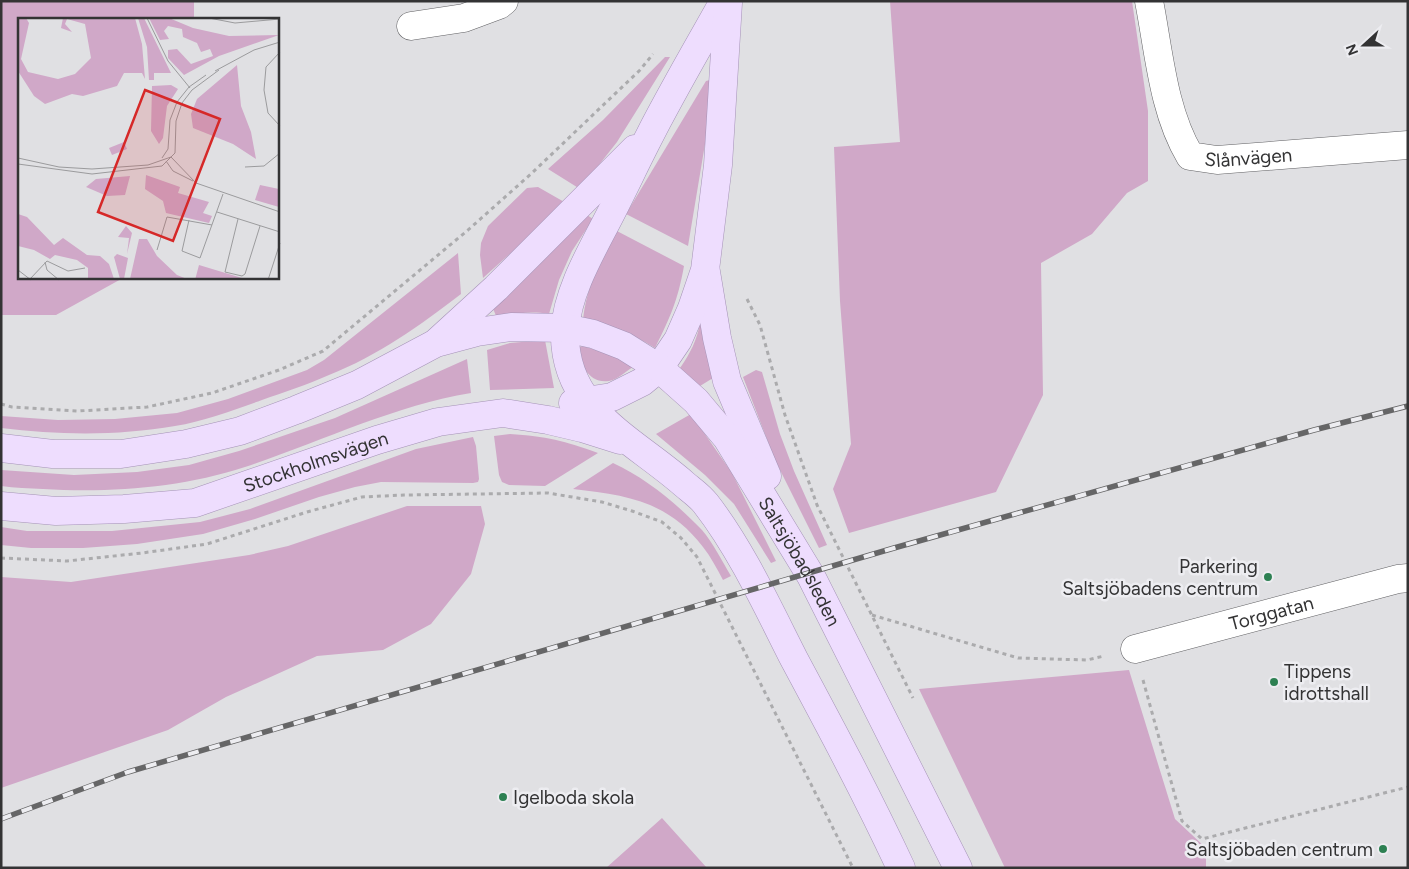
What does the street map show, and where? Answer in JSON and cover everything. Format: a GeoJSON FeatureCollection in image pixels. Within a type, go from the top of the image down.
{"type":"FeatureCollection","features":[{"type":"Feature","properties":{"kind":"main road"},"geometry":{"type":"LineString","coordinates":[[726,1],[650,134],[589,256],[572,295],[565,328],[565,352],[571,375],[587,401],[603,420],[628,443],[670,471],[705,502],[735,549],[879,821],[901,868]]}},
{"type":"Feature","properties":{"kind":"main road"},"geometry":{"type":"LineString","coordinates":[[503,413],[612,397],[642,382],[660,368],[678,340],[705,270],[718,165],[726,1]]}},
{"type":"Feature","properties":{"kind":"main road"},"geometry":{"type":"LineString","coordinates":[[436,343],[496,288],[650,134]]}},
{"type":"Feature","properties":{"kind":"main road"},"geometry":{"type":"LineString","coordinates":[[705,270],[727,381],[811,576]]}},
{"type":"Feature","properties":{"kind":"main road"},"geometry":{"type":"LineString","coordinates":[[1,448],[53,454],[121,454],[186,444],[240,431],[296,410],[357,385],[436,343],[477,332],[511,327],[565,328]]}},
{"type":"Feature","properties":{"kind":"main road","name":"Saltsjöbadsleden"},"geometry":{"type":"LineString","coordinates":[[565,328],[593,334],[624,346],[660,368],[696,400],[727,438],[811,576],[958,868]]}},
{"type":"Feature","properties":{"kind":"main road","name":"Stockholmsvägen"},"geometry":{"type":"LineString","coordinates":[[1,506],[56,511],[124,509],[195,502],[377,440],[429,425],[503,413],[548,420],[582,428],[628,443]]}},
{"type":"Feature","properties":{"kind":"street"},"geometry":{"type":"LineString","coordinates":[[411,26],[464,18],[499,5],[504,1]]}},
{"type":"Feature","properties":{"kind":"street","name":"Slånvägen"},"geometry":{"type":"LineString","coordinates":[[1149,1],[1169,106],[1179,138],[1190,156],[1217,160],[1408,145]]}},
{"type":"Feature","properties":{"kind":"street","name":"Torggatan"},"geometry":{"type":"LineString","coordinates":[[1135,649],[1398,579],[1408,578]]}},
{"type":"Feature","properties":{"kind":"path"},"geometry":{"type":"LineString","coordinates":[[1,404],[12,407],[78,411],[148,407],[212,392],[279,370],[324,351],[468,230],[532,173],[634,76],[658,49]]}},
{"type":"Feature","properties":{"kind":"path"},"geometry":{"type":"LineString","coordinates":[[742,291],[760,325],[785,415],[817,505],[916,704]]}},
{"type":"Feature","properties":{"kind":"path"},"geometry":{"type":"LineString","coordinates":[[1,558],[67,561],[207,544],[307,512],[362,497],[548,492],[602,502],[632,511],[662,522],[681,538],[697,557],[853,868]]}},
{"type":"Feature","properties":{"kind":"path"},"geometry":{"type":"LineString","coordinates":[[872,615],[1018,658],[1087,660],[1135,649],[1182,820],[1202,839],[1408,787]]}},
{"type":"Feature","properties":{"kind":"shaded area"},"geometry":{"type":"Polygon","coordinates":[[[1,1],[194,1],[194,18],[18,18],[18,279],[121,279],[56,315],[1,315],[1,1]]]}},
{"type":"Feature","properties":{"kind":"shaded area"},"geometry":{"type":"Polygon","coordinates":[[[890,1],[1132,1],[1148,111],[1148,181],[1127,193],[1092,234],[1041,263],[1043,395],[996,492],[849,533],[833,489],[851,444],[840,301],[834,147],[900,142],[890,1]]]}},
{"type":"Feature","properties":{"kind":"shaded area"},"geometry":{"type":"Polygon","coordinates":[[[665,57],[670,57],[617,142],[580,189],[548,169],[603,120],[665,57]]]}},
{"type":"Feature","properties":{"kind":"shaded area"},"geometry":{"type":"Polygon","coordinates":[[[710,80],[713,96],[688,246],[626,214],[706,81],[710,80]]]}},
{"type":"Feature","properties":{"kind":"shaded area"},"geometry":{"type":"Polygon","coordinates":[[[538,187],[566,203],[483,278],[480,255],[481,243],[488,226],[527,188],[538,187]]]}},
{"type":"Feature","properties":{"kind":"shaded area"},"geometry":{"type":"Polygon","coordinates":[[[587,215],[593,219],[572,251],[559,280],[549,314],[523,313],[497,318],[491,304],[587,215]]]}},
{"type":"Feature","properties":{"kind":"shaded area"},"geometry":{"type":"Polygon","coordinates":[[[615,230],[684,266],[673,308],[655,348],[629,334],[583,319],[591,284],[615,230]]]}},
{"type":"Feature","properties":{"kind":"shaded area"},"geometry":{"type":"Polygon","coordinates":[[[458,253],[461,294],[381,349],[364,359],[312,382],[208,418],[186,424],[153,429],[132,432],[88,433],[44,432],[1,428],[1,416],[58,420],[115,419],[177,413],[228,399],[307,370],[324,360],[458,253]]]}},
{"type":"Feature","properties":{"kind":"shaded area"},"geometry":{"type":"Polygon","coordinates":[[[700,323],[713,378],[700,386],[680,368],[693,347],[700,323]]]}},
{"type":"Feature","properties":{"kind":"shaded area"},"geometry":{"type":"Polygon","coordinates":[[[545,340],[554,388],[490,390],[487,350],[510,343],[545,340]]]}},
{"type":"Feature","properties":{"kind":"shaded area"},"geometry":{"type":"Polygon","coordinates":[[[583,346],[620,358],[633,367],[609,381],[596,379],[586,372],[583,366],[579,347],[583,346]]]}},
{"type":"Feature","properties":{"kind":"shaded area"},"geometry":{"type":"Polygon","coordinates":[[[467,359],[471,393],[442,399],[385,416],[221,474],[170,484],[119,489],[68,490],[1,486],[1,470],[74,475],[137,472],[189,465],[239,451],[335,418],[467,359]]]}},
{"type":"Feature","properties":{"kind":"shaded area"},"geometry":{"type":"Polygon","coordinates":[[[756,370],[762,372],[780,434],[794,471],[827,545],[819,548],[775,460],[743,377],[756,370]]]}},
{"type":"Feature","properties":{"kind":"shaded area"},"geometry":{"type":"Polygon","coordinates":[[[691,414],[732,473],[776,561],[771,563],[734,504],[705,475],[656,434],[691,414]]]}},
{"type":"Feature","properties":{"kind":"shaded area"},"geometry":{"type":"Polygon","coordinates":[[[510,434],[555,440],[598,453],[545,486],[509,485],[502,482],[499,475],[494,436],[510,434]]]}},
{"type":"Feature","properties":{"kind":"shaded area"},"geometry":{"type":"Polygon","coordinates":[[[473,437],[476,446],[478,482],[381,482],[319,497],[255,519],[203,534],[137,544],[83,548],[31,548],[1,545],[1,527],[27,531],[112,531],[200,522],[250,509],[416,449],[473,437]]]}},
{"type":"Feature","properties":{"kind":"shaded area"},"geometry":{"type":"Polygon","coordinates":[[[613,463],[649,484],[672,501],[692,520],[710,541],[731,576],[723,580],[706,551],[690,532],[675,519],[660,510],[628,498],[573,489],[613,463]]]}},
{"type":"Feature","properties":{"kind":"shaded area"},"geometry":{"type":"Polygon","coordinates":[[[407,506],[481,506],[485,524],[471,574],[431,624],[383,650],[317,656],[226,697],[168,730],[1,788],[1,577],[71,582],[249,555],[288,546],[407,506]]]}},
{"type":"Feature","properties":{"kind":"shaded area"},"geometry":{"type":"Polygon","coordinates":[[[1129,670],[1175,819],[1206,848],[1206,868],[1005,868],[919,689],[1129,670]]]}},
{"type":"Feature","properties":{"kind":"shaded area"},"geometry":{"type":"Polygon","coordinates":[[[662,818],[707,868],[606,868],[662,818]]]}},
{"type":"Feature","properties":{"kind":"railway"},"geometry":{"type":"LineString","coordinates":[[1,819],[128,772],[894,548],[1314,430],[1408,406]]}},
{"type":"Feature","properties":{"kind":"place","name":"Parkering Saltsjöbadens centrum"},"geometry":{"type":"Point","coordinates":[1268,577]}},
{"type":"Feature","properties":{"kind":"place","name":"Tippens idrottshall"},"geometry":{"type":"Point","coordinates":[1274,682]}},
{"type":"Feature","properties":{"kind":"place","name":"Igelboda skola"},"geometry":{"type":"Point","coordinates":[503,797]}},
{"type":"Feature","properties":{"kind":"place","name":"Saltsjöbaden centrum"},"geometry":{"type":"Point","coordinates":[1383,849]}}]}
